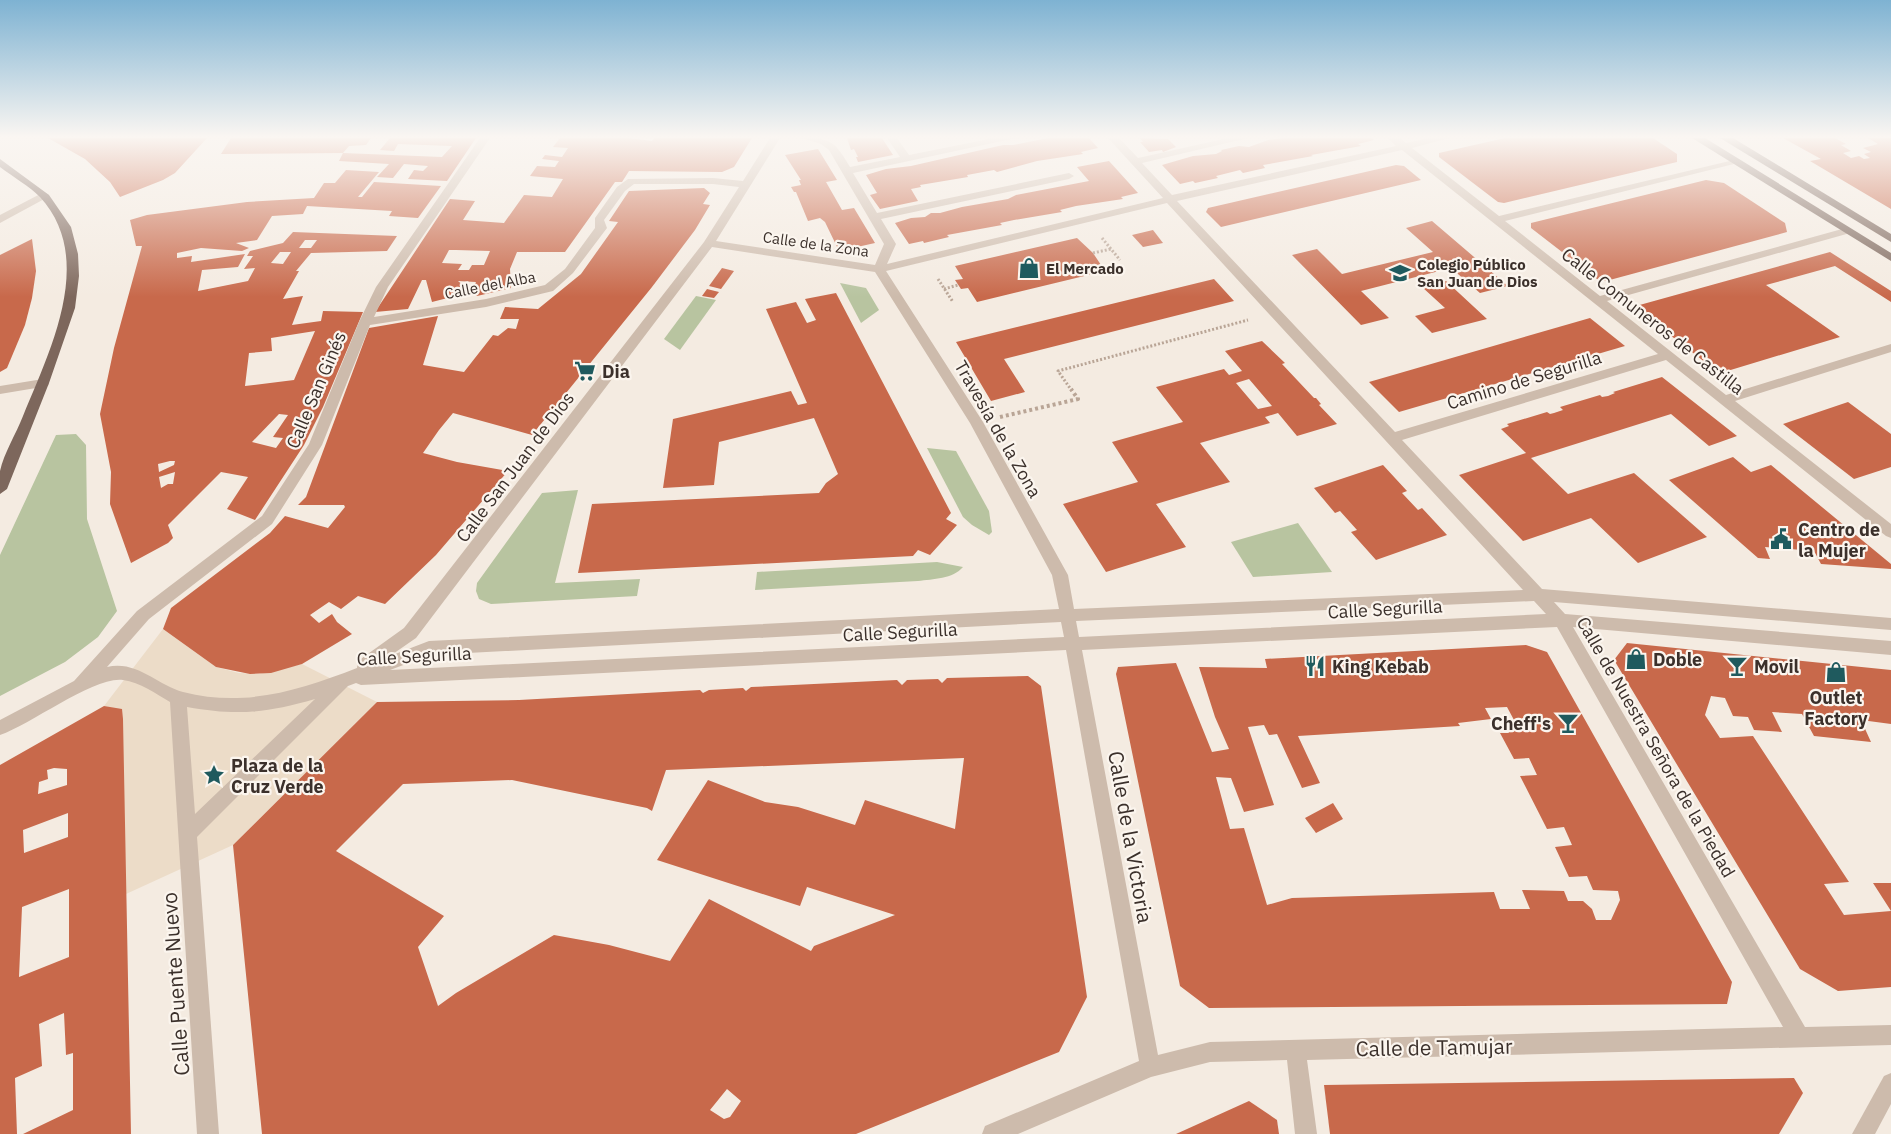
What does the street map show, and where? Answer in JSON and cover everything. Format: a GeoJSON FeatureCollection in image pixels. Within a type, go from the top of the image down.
{"type":"FeatureCollection","features":[{"type":"Feature","properties":{"kind":"main road"},"geometry":{"type":"LineString","coordinates":[[0,489],[43,383],[69,308],[73,276],[72,254],[65,227],[44,195],[39,191]]}},
{"type":"Feature","properties":{"kind":"main road"},"geometry":{"type":"LineString","coordinates":[[1782,191],[1891,258]]}},
{"type":"Feature","properties":{"kind":"main road"},"geometry":{"type":"LineString","coordinates":[[1812,191],[1891,239]]}},
{"type":"Feature","properties":{"kind":"street","name":"Calle San Ginés"},"geometry":{"type":"LineString","coordinates":[[0,728],[80,686],[143,615],[267,520],[315,445],[365,322],[382,287],[448,191]]}},
{"type":"Feature","properties":{"kind":"street","name":"Calle del Alba"},"geometry":{"type":"LineString","coordinates":[[365,322],[486,303],[549,288],[569,271],[600,228],[599,220],[620,191]]}},
{"type":"Feature","properties":{"kind":"street","name":"Calle San Juan de Dios"},"geometry":{"type":"LineString","coordinates":[[346,679],[410,633],[709,243],[741,191]]}},
{"type":"Feature","properties":{"kind":"street"},"geometry":{"type":"LineString","coordinates":[[859,191],[891,244],[879,269]]}},
{"type":"Feature","properties":{"kind":"street"},"geometry":{"type":"LineString","coordinates":[[875,217],[998,191]]}},
{"type":"Feature","properties":{"kind":"street","name":"Calle de Nuestra Señora de la Piedad"},"geometry":{"type":"LineString","coordinates":[[1163,191],[1561,620],[1800,1038]]}},
{"type":"Feature","properties":{"kind":"street","name":"Calle de la Zona"},"geometry":{"type":"LineString","coordinates":[[709,243],[879,269],[1207,191]]}},
{"type":"Feature","properties":{"kind":"street","name":"Calle Comuneros de Castilla"},"geometry":{"type":"LineString","coordinates":[[1459,191],[1891,532]]}},
{"type":"Feature","properties":{"kind":"street"},"geometry":{"type":"LineString","coordinates":[[1496,220],[1613,191]]}},
{"type":"Feature","properties":{"kind":"street"},"geometry":{"type":"LineString","coordinates":[[0,220],[44,195]]}},
{"type":"Feature","properties":{"kind":"street"},"geometry":{"type":"LineString","coordinates":[[1598,300],[1846,231]]}},
{"type":"Feature","properties":{"kind":"street","name":"Travesía de la Zona"},"geometry":{"type":"LineString","coordinates":[[879,269],[976,422],[1060,575],[1069,615]]}},
{"type":"Feature","properties":{"kind":"street"},"geometry":{"type":"LineString","coordinates":[[1724,400],[1891,348]]}},
{"type":"Feature","properties":{"kind":"street","name":"Camino de Segurilla"},"geometry":{"type":"LineString","coordinates":[[1392,438],[1666,356]]}},
{"type":"Feature","properties":{"kind":"street"},"geometry":{"type":"LineString","coordinates":[[0,390],[43,383]]}},
{"type":"Feature","properties":{"kind":"street","name":"Calle Segurilla"},"geometry":{"type":"LineString","coordinates":[[346,679],[429,648],[1069,615],[1538,595],[1891,624]]}},
{"type":"Feature","properties":{"kind":"street","name":"Calle de la Victoria"},"geometry":{"type":"LineString","coordinates":[[1069,615],[1150,1067]]}},
{"type":"Feature","properties":{"kind":"street","name":"Calle Segurilla"},"geometry":{"type":"LineString","coordinates":[[346,679],[1561,620],[1891,648]]}},
{"type":"Feature","properties":{"kind":"street"},"geometry":{"type":"LineString","coordinates":[[80,686],[108,673],[130,672],[178,698],[211,705],[249,706],[281,701],[314,692],[346,679]]}},
{"type":"Feature","properties":{"kind":"street"},"geometry":{"type":"LineString","coordinates":[[189,832],[346,679]]}},
{"type":"Feature","properties":{"kind":"street"},"geometry":{"type":"LineString","coordinates":[[178,698],[189,832]]}},
{"type":"Feature","properties":{"kind":"street","name":"Calle Puente Nuevo"},"geometry":{"type":"LineString","coordinates":[[189,832],[208,1134]]}},
{"type":"Feature","properties":{"kind":"street","name":"Calle de Tamujar"},"geometry":{"type":"LineString","coordinates":[[993,1134],[1150,1067],[1210,1052],[1891,1035]]}},
{"type":"Feature","properties":{"kind":"street"},"geometry":{"type":"LineString","coordinates":[[1296,1051],[1306,1134]]}},
{"type":"Feature","properties":{"kind":"street"},"geometry":{"type":"LineString","coordinates":[[1863,1134],[1891,1083]]}},
{"type":"Feature","properties":{"kind":"path"},"geometry":{"type":"LineString","coordinates":[[1093,253],[1111,249]]}},
{"type":"Feature","properties":{"kind":"path"},"geometry":{"type":"LineString","coordinates":[[944,289],[958,285]]}},
{"type":"Feature","properties":{"kind":"path"},"geometry":{"type":"LineString","coordinates":[[976,422],[1078,399],[1058,371],[1275,313]]}},
{"type":"Feature","properties":{"kind":"green space"},"geometry":{"type":"Polygon","coordinates":[[[840,283],[866,288],[879,310],[861,323],[840,283]]]}},
{"type":"Feature","properties":{"kind":"green space"},"geometry":{"type":"Polygon","coordinates":[[[696,296],[716,300],[680,350],[664,339],[696,296]]]}},
{"type":"Feature","properties":{"kind":"green space"},"geometry":{"type":"Polygon","coordinates":[[[76,434],[86,445],[87,519],[117,611],[98,637],[65,662],[0,696],[0,555],[56,435],[76,434]]]}},
{"type":"Feature","properties":{"kind":"green space"},"geometry":{"type":"Polygon","coordinates":[[[927,448],[956,451],[989,511],[992,532],[989,535],[963,517],[927,448]]]}},
{"type":"Feature","properties":{"kind":"green space"},"geometry":{"type":"Polygon","coordinates":[[[578,490],[555,583],[640,579],[637,596],[491,604],[479,599],[476,591],[477,583],[542,493],[578,490]]]}},
{"type":"Feature","properties":{"kind":"green space"},"geometry":{"type":"Polygon","coordinates":[[[1298,523],[1332,572],[1253,577],[1231,542],[1298,523]]]}},
{"type":"Feature","properties":{"kind":"green space"},"geometry":{"type":"Polygon","coordinates":[[[937,562],[963,567],[948,576],[918,581],[755,590],[757,572],[937,562]]]}},
{"type":"Feature","properties":{"kind":"shaded area","name":"Plaza de la Cruz Verde"},"geometry":{"type":"Polygon","coordinates":[[[163,629],[216,667],[239,673],[259,674],[302,664],[377,702],[233,845],[126,894],[122,710],[104,706],[163,629]]]}},
{"type":"Feature","properties":{"kind":"building"},"geometry":{"type":"Polygon","coordinates":[[[116,191],[135,191],[120,197],[116,191]]]}},
{"type":"Feature","properties":{"kind":"building"},"geometry":{"type":"Polygon","coordinates":[[[319,191],[363,191],[358,197],[362,197],[367,191],[437,191],[418,218],[389,216],[392,211],[307,206],[303,214],[272,216],[257,240],[236,243],[249,248],[242,251],[201,248],[177,253],[177,258],[192,256],[191,262],[245,254],[238,267],[202,270],[198,291],[248,281],[255,268],[244,269],[253,256],[247,256],[250,251],[283,243],[293,232],[397,236],[387,251],[311,253],[296,271],[299,271],[283,299],[303,296],[292,325],[321,321],[323,311],[363,312],[323,407],[304,445],[255,520],[227,509],[248,477],[221,472],[168,525],[173,538],[131,563],[110,504],[111,472],[100,414],[114,348],[142,246],[136,246],[130,220],[147,215],[247,202],[314,198],[319,191]],[[305,240],[299,248],[311,248],[317,240],[305,240]],[[280,252],[271,263],[283,264],[291,252],[280,252]],[[315,331],[271,338],[272,351],[249,353],[245,386],[294,380],[315,331]],[[279,414],[252,442],[276,448],[283,438],[273,437],[288,415],[279,414]],[[170,461],[158,464],[159,472],[174,465],[175,461],[170,461]],[[175,472],[159,477],[161,488],[173,484],[175,472]]]}},
{"type":"Feature","properties":{"kind":"building"},"geometry":{"type":"Polygon","coordinates":[[[556,191],[609,191],[565,252],[517,252],[510,269],[511,288],[477,296],[471,292],[432,302],[426,280],[422,280],[408,309],[375,312],[450,199],[475,201],[463,220],[504,223],[524,195],[552,197],[556,191]],[[449,250],[442,263],[462,264],[458,270],[469,270],[472,265],[484,265],[490,251],[449,250]],[[458,281],[471,292],[476,282],[458,281]]]}},
{"type":"Feature","properties":{"kind":"building"},"geometry":{"type":"Polygon","coordinates":[[[629,191],[708,191],[710,193],[703,204],[710,205],[695,230],[652,287],[532,435],[453,413],[439,430],[423,453],[508,471],[436,555],[385,604],[358,596],[341,609],[329,602],[310,615],[319,623],[332,614],[337,622],[352,634],[302,664],[271,673],[250,674],[216,667],[163,629],[171,608],[270,533],[285,516],[328,528],[345,507],[344,505],[298,505],[306,497],[369,328],[438,316],[423,365],[464,372],[493,335],[498,336],[508,328],[516,329],[519,319],[500,319],[505,307],[538,309],[581,274],[618,222],[609,221],[629,191]]]}},
{"type":"Feature","properties":{"kind":"building"},"geometry":{"type":"Polygon","coordinates":[[[831,191],[842,210],[854,208],[875,243],[839,251],[825,222],[820,218],[808,221],[796,192],[794,192],[831,191]]]}},
{"type":"Feature","properties":{"kind":"building"},"geometry":{"type":"Polygon","coordinates":[[[876,191],[912,191],[918,201],[880,209],[870,195],[877,193],[876,191]]]}},
{"type":"Feature","properties":{"kind":"building"},"geometry":{"type":"Polygon","coordinates":[[[1037,191],[1136,191],[1138,193],[1121,197],[1123,199],[1076,206],[1060,210],[1062,212],[947,235],[949,237],[924,243],[923,241],[909,244],[895,223],[925,217],[931,213],[1008,199],[1037,191]]]}},
{"type":"Feature","properties":{"kind":"building"},"geometry":{"type":"Polygon","coordinates":[[[1283,191],[1375,191],[1221,227],[1206,212],[1208,208],[1283,191]]]}},
{"type":"Feature","properties":{"kind":"building"},"geometry":{"type":"Polygon","coordinates":[[[1483,191],[1555,191],[1504,203],[1498,202],[1483,191]]]}},
{"type":"Feature","properties":{"kind":"building"},"geometry":{"type":"Polygon","coordinates":[[[1662,191],[1736,191],[1785,223],[1787,232],[1606,281],[1597,279],[1531,228],[1531,223],[1662,191]]]}},
{"type":"Feature","properties":{"kind":"building"},"geometry":{"type":"Polygon","coordinates":[[[1860,191],[1891,191],[1891,209],[1860,191]]]}},
{"type":"Feature","properties":{"kind":"building"},"geometry":{"type":"Polygon","coordinates":[[[1432,221],[1508,286],[1480,293],[1451,268],[1361,291],[1389,318],[1361,325],[1292,255],[1317,249],[1342,274],[1433,252],[1406,228],[1432,221]]]}},
{"type":"Feature","properties":{"kind":"building"},"geometry":{"type":"Polygon","coordinates":[[[1153,230],[1163,243],[1143,247],[1132,235],[1153,230]]]}},
{"type":"Feature","properties":{"kind":"building","name":"El Mercado"},"geometry":{"type":"Polygon","coordinates":[[[1077,238],[1093,253],[1105,271],[977,302],[968,288],[961,289],[955,280],[963,279],[955,266],[1077,238]]]}},
{"type":"Feature","properties":{"kind":"building"},"geometry":{"type":"Polygon","coordinates":[[[32,239],[36,271],[32,298],[25,325],[7,368],[0,372],[0,255],[32,239]]]}},
{"type":"Feature","properties":{"kind":"building"},"geometry":{"type":"Polygon","coordinates":[[[1830,252],[1891,291],[1891,302],[1835,266],[1766,285],[1840,337],[1724,372],[1715,370],[1638,310],[1636,306],[1830,252]]]}},
{"type":"Feature","properties":{"kind":"building"},"geometry":{"type":"Polygon","coordinates":[[[722,268],[734,271],[721,289],[709,286],[722,268]]]}},
{"type":"Feature","properties":{"kind":"building"},"geometry":{"type":"Polygon","coordinates":[[[1214,279],[1234,301],[1004,359],[1025,392],[991,401],[956,342],[1214,279]]]}},
{"type":"Feature","properties":{"kind":"building"},"geometry":{"type":"Polygon","coordinates":[[[1446,281],[1487,319],[1432,333],[1415,316],[1445,308],[1422,287],[1446,281]]]}},
{"type":"Feature","properties":{"kind":"building"},"geometry":{"type":"Polygon","coordinates":[[[707,289],[719,292],[714,298],[702,296],[707,289]]]}},
{"type":"Feature","properties":{"kind":"building"},"geometry":{"type":"Polygon","coordinates":[[[836,293],[951,513],[946,519],[957,525],[930,555],[918,550],[913,556],[578,573],[592,504],[819,493],[826,483],[838,474],[814,418],[719,442],[714,485],[663,488],[673,419],[791,391],[798,405],[807,403],[766,309],[796,302],[807,323],[816,320],[805,299],[836,293]]]}},
{"type":"Feature","properties":{"kind":"building"},"geometry":{"type":"Polygon","coordinates":[[[1590,318],[1625,346],[1399,412],[1369,382],[1590,318]]]}},
{"type":"Feature","properties":{"kind":"building"},"geometry":{"type":"Polygon","coordinates":[[[1262,341],[1285,363],[1282,364],[1316,398],[1321,404],[1319,405],[1337,424],[1297,436],[1278,413],[1265,417],[1270,423],[1200,443],[1230,482],[1156,504],[1186,547],[1106,572],[1063,504],[1138,482],[1112,442],[1183,422],[1156,387],[1224,369],[1229,375],[1242,371],[1225,351],[1262,341]],[[1249,379],[1236,383],[1258,409],[1272,406],[1249,379]]]}},
{"type":"Feature","properties":{"kind":"building"},"geometry":{"type":"Polygon","coordinates":[[[1662,377],[1737,436],[1709,446],[1671,414],[1531,458],[1568,494],[1634,473],[1707,537],[1638,563],[1591,518],[1523,541],[1459,475],[1526,453],[1501,429],[1509,426],[1507,424],[1547,412],[1554,413],[1563,410],[1560,407],[1600,395],[1608,396],[1615,393],[1613,392],[1662,377]]]}},
{"type":"Feature","properties":{"kind":"building"},"geometry":{"type":"Polygon","coordinates":[[[1848,402],[1891,434],[1891,467],[1854,479],[1783,424],[1848,402]]]}},
{"type":"Feature","properties":{"kind":"building"},"geometry":{"type":"Polygon","coordinates":[[[1733,457],[1751,472],[1771,465],[1891,564],[1891,569],[1821,564],[1814,551],[1765,547],[1770,559],[1758,558],[1669,480],[1733,457]]]}},
{"type":"Feature","properties":{"kind":"building"},"geometry":{"type":"Polygon","coordinates":[[[1383,465],[1407,491],[1402,493],[1418,510],[1422,508],[1447,535],[1376,560],[1351,532],[1357,530],[1340,511],[1335,513],[1314,488],[1383,465]]]}},
{"type":"Feature","properties":{"kind":"building"},"geometry":{"type":"Polygon","coordinates":[[[1627,643],[1891,670],[1891,724],[1861,720],[1871,742],[1814,736],[1802,714],[1772,712],[1782,732],[1754,730],[1748,717],[1733,716],[1725,698],[1711,696],[1705,715],[1720,738],[1753,736],[1849,882],[1824,884],[1844,915],[1891,911],[1891,987],[1838,991],[1800,969],[1614,660],[1627,643]]]}},
{"type":"Feature","properties":{"kind":"building"},"geometry":{"type":"Polygon","coordinates":[[[1526,645],[1547,652],[1732,982],[1727,1004],[1209,1008],[1180,986],[1116,674],[1118,667],[1176,663],[1212,752],[1229,749],[1215,717],[1199,667],[1267,668],[1265,659],[1526,645]],[[1507,707],[1485,708],[1491,719],[1458,723],[1460,726],[1298,736],[1320,783],[1302,788],[1277,734],[1269,735],[1264,725],[1248,727],[1274,805],[1244,812],[1231,778],[1216,777],[1230,829],[1244,828],[1267,905],[1292,898],[1494,892],[1500,909],[1530,909],[1522,890],[1564,891],[1568,901],[1583,901],[1592,909],[1596,920],[1611,920],[1620,900],[1618,891],[1593,890],[1587,876],[1569,877],[1555,847],[1572,845],[1564,827],[1547,829],[1520,776],[1537,775],[1529,758],[1514,759],[1500,733],[1509,733],[1504,721],[1514,720],[1507,707]]]}},
{"type":"Feature","properties":{"kind":"building"},"geometry":{"type":"Polygon","coordinates":[[[1028,676],[1041,686],[1087,997],[1059,1052],[856,1134],[262,1134],[233,845],[377,702],[519,700],[700,690],[703,693],[709,690],[743,688],[746,691],[751,687],[897,680],[902,685],[907,680],[938,679],[942,683],[947,678],[1028,676]],[[964,758],[666,770],[652,811],[647,808],[512,780],[403,784],[336,851],[444,916],[418,947],[438,1006],[554,935],[609,945],[670,961],[709,899],[811,951],[814,946],[895,915],[807,887],[800,906],[657,860],[708,780],[765,802],[798,807],[855,825],[865,800],[955,829],[964,758]],[[727,1089],[710,1110],[724,1119],[730,1117],[741,1101],[727,1089]]]}},
{"type":"Feature","properties":{"kind":"building"},"geometry":{"type":"Polygon","coordinates":[[[104,706],[122,709],[131,1134],[23,1134],[73,1110],[73,1053],[66,1055],[64,1013],[39,1024],[42,1066],[15,1078],[17,1134],[0,1134],[0,765],[104,706]],[[67,769],[47,770],[48,779],[39,782],[38,794],[67,785],[67,769]],[[68,813],[23,830],[24,853],[68,837],[68,813]],[[69,889],[22,907],[19,977],[69,957],[69,889]]]}},
{"type":"Feature","properties":{"kind":"building"},"geometry":{"type":"Polygon","coordinates":[[[1333,803],[1343,819],[1316,833],[1305,818],[1333,803]]]}},
{"type":"Feature","properties":{"kind":"building"},"geometry":{"type":"Polygon","coordinates":[[[1873,883],[1891,883],[1891,911],[1873,883]]]}},
{"type":"Feature","properties":{"kind":"building"},"geometry":{"type":"Polygon","coordinates":[[[1794,1078],[1803,1093],[1779,1134],[1330,1134],[1324,1085],[1794,1078]]]}},
{"type":"Feature","properties":{"kind":"building"},"geometry":{"type":"Polygon","coordinates":[[[1249,1101],[1277,1120],[1279,1134],[1176,1134],[1249,1101]]]}},
{"type":"Feature","properties":{"kind":"place","name":"El Mercado"},"geometry":{"type":"Point","coordinates":[1029,268]}},
{"type":"Feature","properties":{"kind":"place","name":"Colegio Público San Juan de Dios"},"geometry":{"type":"Point","coordinates":[1400,273]}},
{"type":"Feature","properties":{"kind":"place","name":"Dia"},"geometry":{"type":"Point","coordinates":[585,371]}},
{"type":"Feature","properties":{"kind":"place","name":"Centro de la Mujer"},"geometry":{"type":"Point","coordinates":[1781,539]}},
{"type":"Feature","properties":{"kind":"place","name":"Doble"},"geometry":{"type":"Point","coordinates":[1636,659]}},
{"type":"Feature","properties":{"kind":"place","name":"King Kebab"},"geometry":{"type":"Point","coordinates":[1315,666]}},
{"type":"Feature","properties":{"kind":"place","name":"Movil"},"geometry":{"type":"Point","coordinates":[1737,666]}},
{"type":"Feature","properties":{"kind":"place","name":"Outlet Factory"},"geometry":{"type":"Point","coordinates":[1836,672]}},
{"type":"Feature","properties":{"kind":"place","name":"Cheff's"},"geometry":{"type":"Point","coordinates":[1568,723]}},
{"type":"Feature","properties":{"kind":"place","name":"Plaza de la Cruz Verde"},"geometry":{"type":"Point","coordinates":[214,775]}}]}
